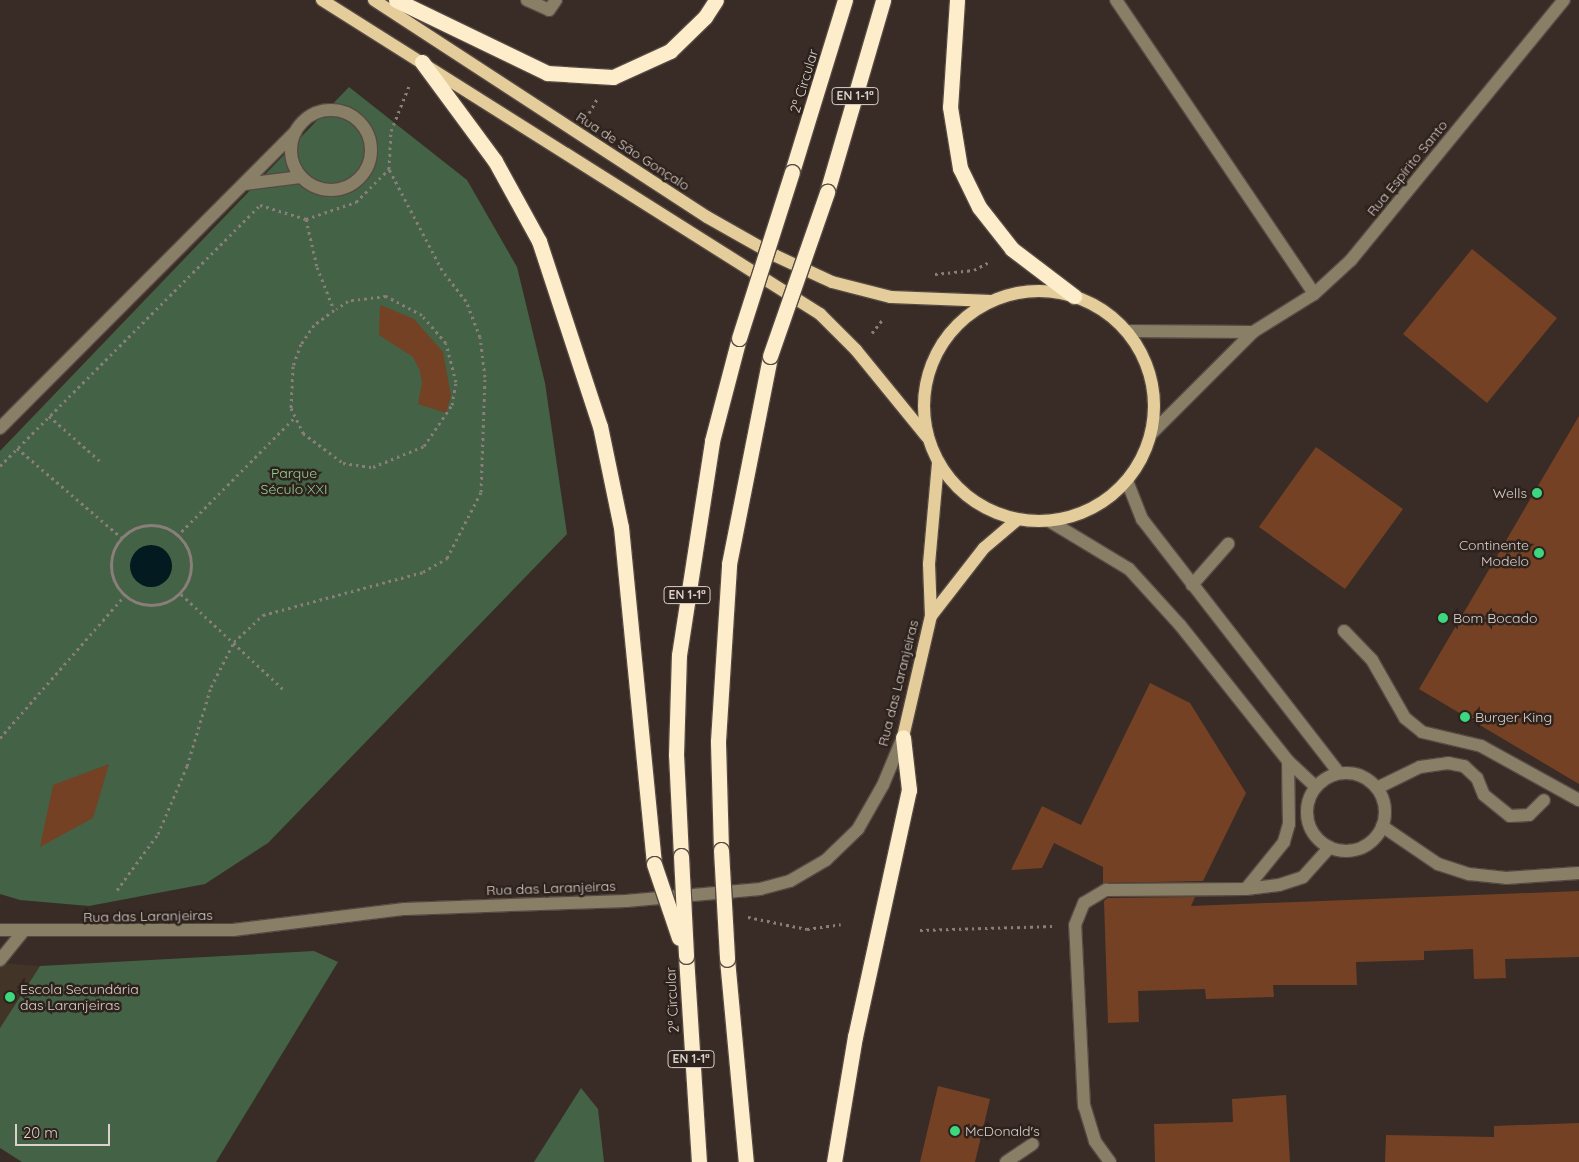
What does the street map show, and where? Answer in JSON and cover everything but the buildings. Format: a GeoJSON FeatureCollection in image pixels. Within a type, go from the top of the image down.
{"type":"FeatureCollection","features":[{"type":"Feature","properties":{"kind":"highway"},"geometry":{"type":"LineString","coordinates":[[396,0],[547,73],[613,77],[670,51],[705,17],[716,0]]}},
{"type":"Feature","properties":{"kind":"highway","name":"2ª Circular"},"geometry":{"type":"LineString","coordinates":[[699,1162],[676,755],[679,655],[712,441],[739,338],[846,0]]}},
{"type":"Feature","properties":{"kind":"highway","name":"EN 1-1ª"},"geometry":{"type":"LineString","coordinates":[[746,1162],[727,959],[721,850],[719,722],[729,564],[770,356],[827,192],[883,0]]}},
{"type":"Feature","properties":{"kind":"highway"},"geometry":{"type":"LineString","coordinates":[[957,0],[950,107],[960,168],[979,207],[1012,249],[1074,296]]}},
{"type":"Feature","properties":{"kind":"highway"},"geometry":{"type":"LineString","coordinates":[[422,62],[495,161],[539,241],[600,426],[621,527],[654,864],[686,956]]}},
{"type":"Feature","properties":{"kind":"highway"},"geometry":{"type":"LineString","coordinates":[[834,1162],[855,1037],[909,790],[903,737]]}},
{"type":"Feature","properties":{"kind":"main road"},"geometry":{"type":"LineString","coordinates":[[322,0],[820,314],[856,350],[927,437],[938,463],[958,490],[985,509],[1017,520],[1051,522],[1080,515],[1106,501],[1127,481],[1138,467],[1152,433],[1152,379],[1142,354],[1127,331],[1103,310],[1074,296],[1046,291],[1018,292],[991,301],[963,318],[942,343],[928,372],[924,396],[927,437]]}},
{"type":"Feature","properties":{"kind":"main road","name":"Rua de São Gonçalo"},"geometry":{"type":"LineString","coordinates":[[374,0],[707,216],[776,256],[832,282],[891,297],[991,301]]}},
{"type":"Feature","properties":{"kind":"main road","name":"Rua das Laranjeiras"},"geometry":{"type":"LineString","coordinates":[[903,737],[931,616],[929,564],[938,463]]}},
{"type":"Feature","properties":{"kind":"main road","name":"Rua das Laranjeiras"},"geometry":{"type":"LineString","coordinates":[[931,616],[984,548],[1017,520]]}},
{"type":"Feature","properties":{"kind":"street"},"geometry":{"type":"LineString","coordinates":[[527,0],[550,10],[556,0]]}},
{"type":"Feature","properties":{"kind":"street"},"geometry":{"type":"LineString","coordinates":[[1116,0],[1314,294]]}},
{"type":"Feature","properties":{"kind":"street","name":"Rua Espírito Santo"},"geometry":{"type":"LineString","coordinates":[[1152,433],[1253,332],[1314,294],[1351,260],[1564,0]]}},
{"type":"Feature","properties":{"kind":"street"},"geometry":{"type":"LineString","coordinates":[[0,428],[246,184],[303,121],[318,112],[339,111],[363,125],[371,148],[367,169],[348,188],[331,191],[312,186],[301,177],[292,160],[295,132]]}},
{"type":"Feature","properties":{"kind":"street"},"geometry":{"type":"LineString","coordinates":[[246,184],[301,177]]}},
{"type":"Feature","properties":{"kind":"street"},"geometry":{"type":"LineString","coordinates":[[1127,331],[1253,332]]}},
{"type":"Feature","properties":{"kind":"street"},"geometry":{"type":"LineString","coordinates":[[1127,481],[1142,519],[1339,773]]}},
{"type":"Feature","properties":{"kind":"street"},"geometry":{"type":"LineString","coordinates":[[1051,522],[1129,569],[1186,632],[1288,761],[1316,787]]}},
{"type":"Feature","properties":{"kind":"street"},"geometry":{"type":"LineString","coordinates":[[1192,585],[1228,544]]}},
{"type":"Feature","properties":{"kind":"street"},"geometry":{"type":"LineString","coordinates":[[1344,631],[1372,660],[1405,718],[1422,732],[1481,746],[1579,800]]}},
{"type":"Feature","properties":{"kind":"street","name":"Rua das Laranjeiras"},"geometry":{"type":"LineString","coordinates":[[0,930],[233,930],[405,909],[626,901],[760,889],[790,881],[826,860],[858,829],[883,785],[903,737]]}},
{"type":"Feature","properties":{"kind":"street"},"geometry":{"type":"LineString","coordinates":[[1246,889],[1284,842],[1289,824],[1288,761]]}},
{"type":"Feature","properties":{"kind":"street"},"geometry":{"type":"LineString","coordinates":[[1377,788],[1420,767],[1448,763],[1464,766],[1477,778],[1484,795],[1510,816],[1529,815],[1544,800]]}},
{"type":"Feature","properties":{"kind":"street"},"geometry":{"type":"LineString","coordinates":[[1339,773],[1360,775],[1377,788],[1385,813],[1382,826],[1366,845],[1354,850],[1330,847],[1320,840],[1308,820],[1310,797],[1316,787],[1339,773]]}},
{"type":"Feature","properties":{"kind":"street"},"geometry":{"type":"LineString","coordinates":[[1382,826],[1438,864],[1469,874],[1506,878],[1579,873]]}},
{"type":"Feature","properties":{"kind":"street"},"geometry":{"type":"LineString","coordinates":[[1110,1162],[1095,1141],[1084,1106],[1075,925],[1084,903],[1106,890],[1246,889],[1303,878],[1330,847]]}},
{"type":"Feature","properties":{"kind":"street"},"geometry":{"type":"LineString","coordinates":[[0,960],[24,930]]}},
{"type":"Feature","properties":{"kind":"street"},"geometry":{"type":"LineString","coordinates":[[1006,1162],[1033,1144]]}},
{"type":"Feature","properties":{"kind":"path"},"geometry":{"type":"LineString","coordinates":[[117,890],[158,834],[187,766],[211,687],[234,642],[263,615],[423,572],[447,558],[481,492],[486,377],[480,337],[466,301],[442,270],[390,169],[391,131],[422,62]]}},
{"type":"Feature","properties":{"kind":"path"},"geometry":{"type":"LineString","coordinates":[[0,466],[260,205],[306,219],[356,202],[390,169]]}},
{"type":"Feature","properties":{"kind":"path"},"geometry":{"type":"LineString","coordinates":[[306,219],[317,267],[334,310],[314,325],[301,344],[292,380],[291,408],[303,433],[343,463],[373,466],[424,446],[452,405],[456,382],[452,360],[446,343],[422,315],[386,296],[348,301],[336,309]]}},
{"type":"Feature","properties":{"kind":"path"},"geometry":{"type":"LineString","coordinates":[[49,416],[101,462]]}},
{"type":"Feature","properties":{"kind":"path"},"geometry":{"type":"LineString","coordinates":[[177,536],[295,417]]}},
{"type":"Feature","properties":{"kind":"path"},"geometry":{"type":"LineString","coordinates":[[17,448],[121,537]]}},
{"type":"Feature","properties":{"kind":"path"},"geometry":{"type":"LineString","coordinates":[[154,524],[177,536],[190,554],[192,572],[181,594],[169,602],[146,606],[125,595],[110,571],[113,549],[121,537],[132,528],[154,524]]}},
{"type":"Feature","properties":{"kind":"path"},"geometry":{"type":"LineString","coordinates":[[181,594],[284,690]]}},
{"type":"Feature","properties":{"kind":"path"},"geometry":{"type":"LineString","coordinates":[[0,738],[125,595]]}},
{"type":"Feature","properties":{"kind":"path"},"geometry":{"type":"LineString","coordinates":[[920,930],[1075,925]]}},
{"type":"Feature","properties":{"kind":"shaded area","name":"Escola Secundária das Laranjeiras"},"geometry":{"type":"Polygon","coordinates":[[[0,963],[40,966],[0,1028],[0,963]]]}},
{"type":"Feature","properties":{"kind":"green space","name":"Parque Século XXI"},"geometry":{"type":"Polygon","coordinates":[[[349,87],[467,180],[517,267],[545,383],[567,534],[268,843],[205,884],[89,906],[20,900],[0,894],[0,451],[349,87]]]}},
{"type":"Feature","properties":{"kind":"green space"},"geometry":{"type":"Polygon","coordinates":[[[314,951],[338,962],[216,1162],[22,1162],[0,1148],[0,1028],[40,966],[314,951]]]}},
{"type":"Feature","properties":{"kind":"green space"},"geometry":{"type":"Polygon","coordinates":[[[581,1088],[598,1109],[604,1162],[534,1162],[581,1088]]]}},
{"type":"Feature","properties":{"kind":"water"},"geometry":{"type":"Polygon","coordinates":[[[155,545],[163,548],[169,554],[172,566],[169,578],[163,584],[147,587],[139,584],[133,578],[130,562],[133,554],[139,548],[155,545]]]}},
{"type":"Feature","properties":{"kind":"place","name":"Wells"},"geometry":{"type":"Point","coordinates":[1537,493]}},
{"type":"Feature","properties":{"kind":"place","name":"Continente Modelo"},"geometry":{"type":"Point","coordinates":[1539,553]}},
{"type":"Feature","properties":{"kind":"place","name":"Bom Bocado"},"geometry":{"type":"Point","coordinates":[1443,618]}},
{"type":"Feature","properties":{"kind":"place","name":"Burger King"},"geometry":{"type":"Point","coordinates":[1465,717]}},
{"type":"Feature","properties":{"kind":"place","name":"Escola Secundária das Laranjeiras"},"geometry":{"type":"Point","coordinates":[10,997]}},
{"type":"Feature","properties":{"kind":"place","name":"McDonald's"},"geometry":{"type":"Point","coordinates":[955,1131]}}]}
